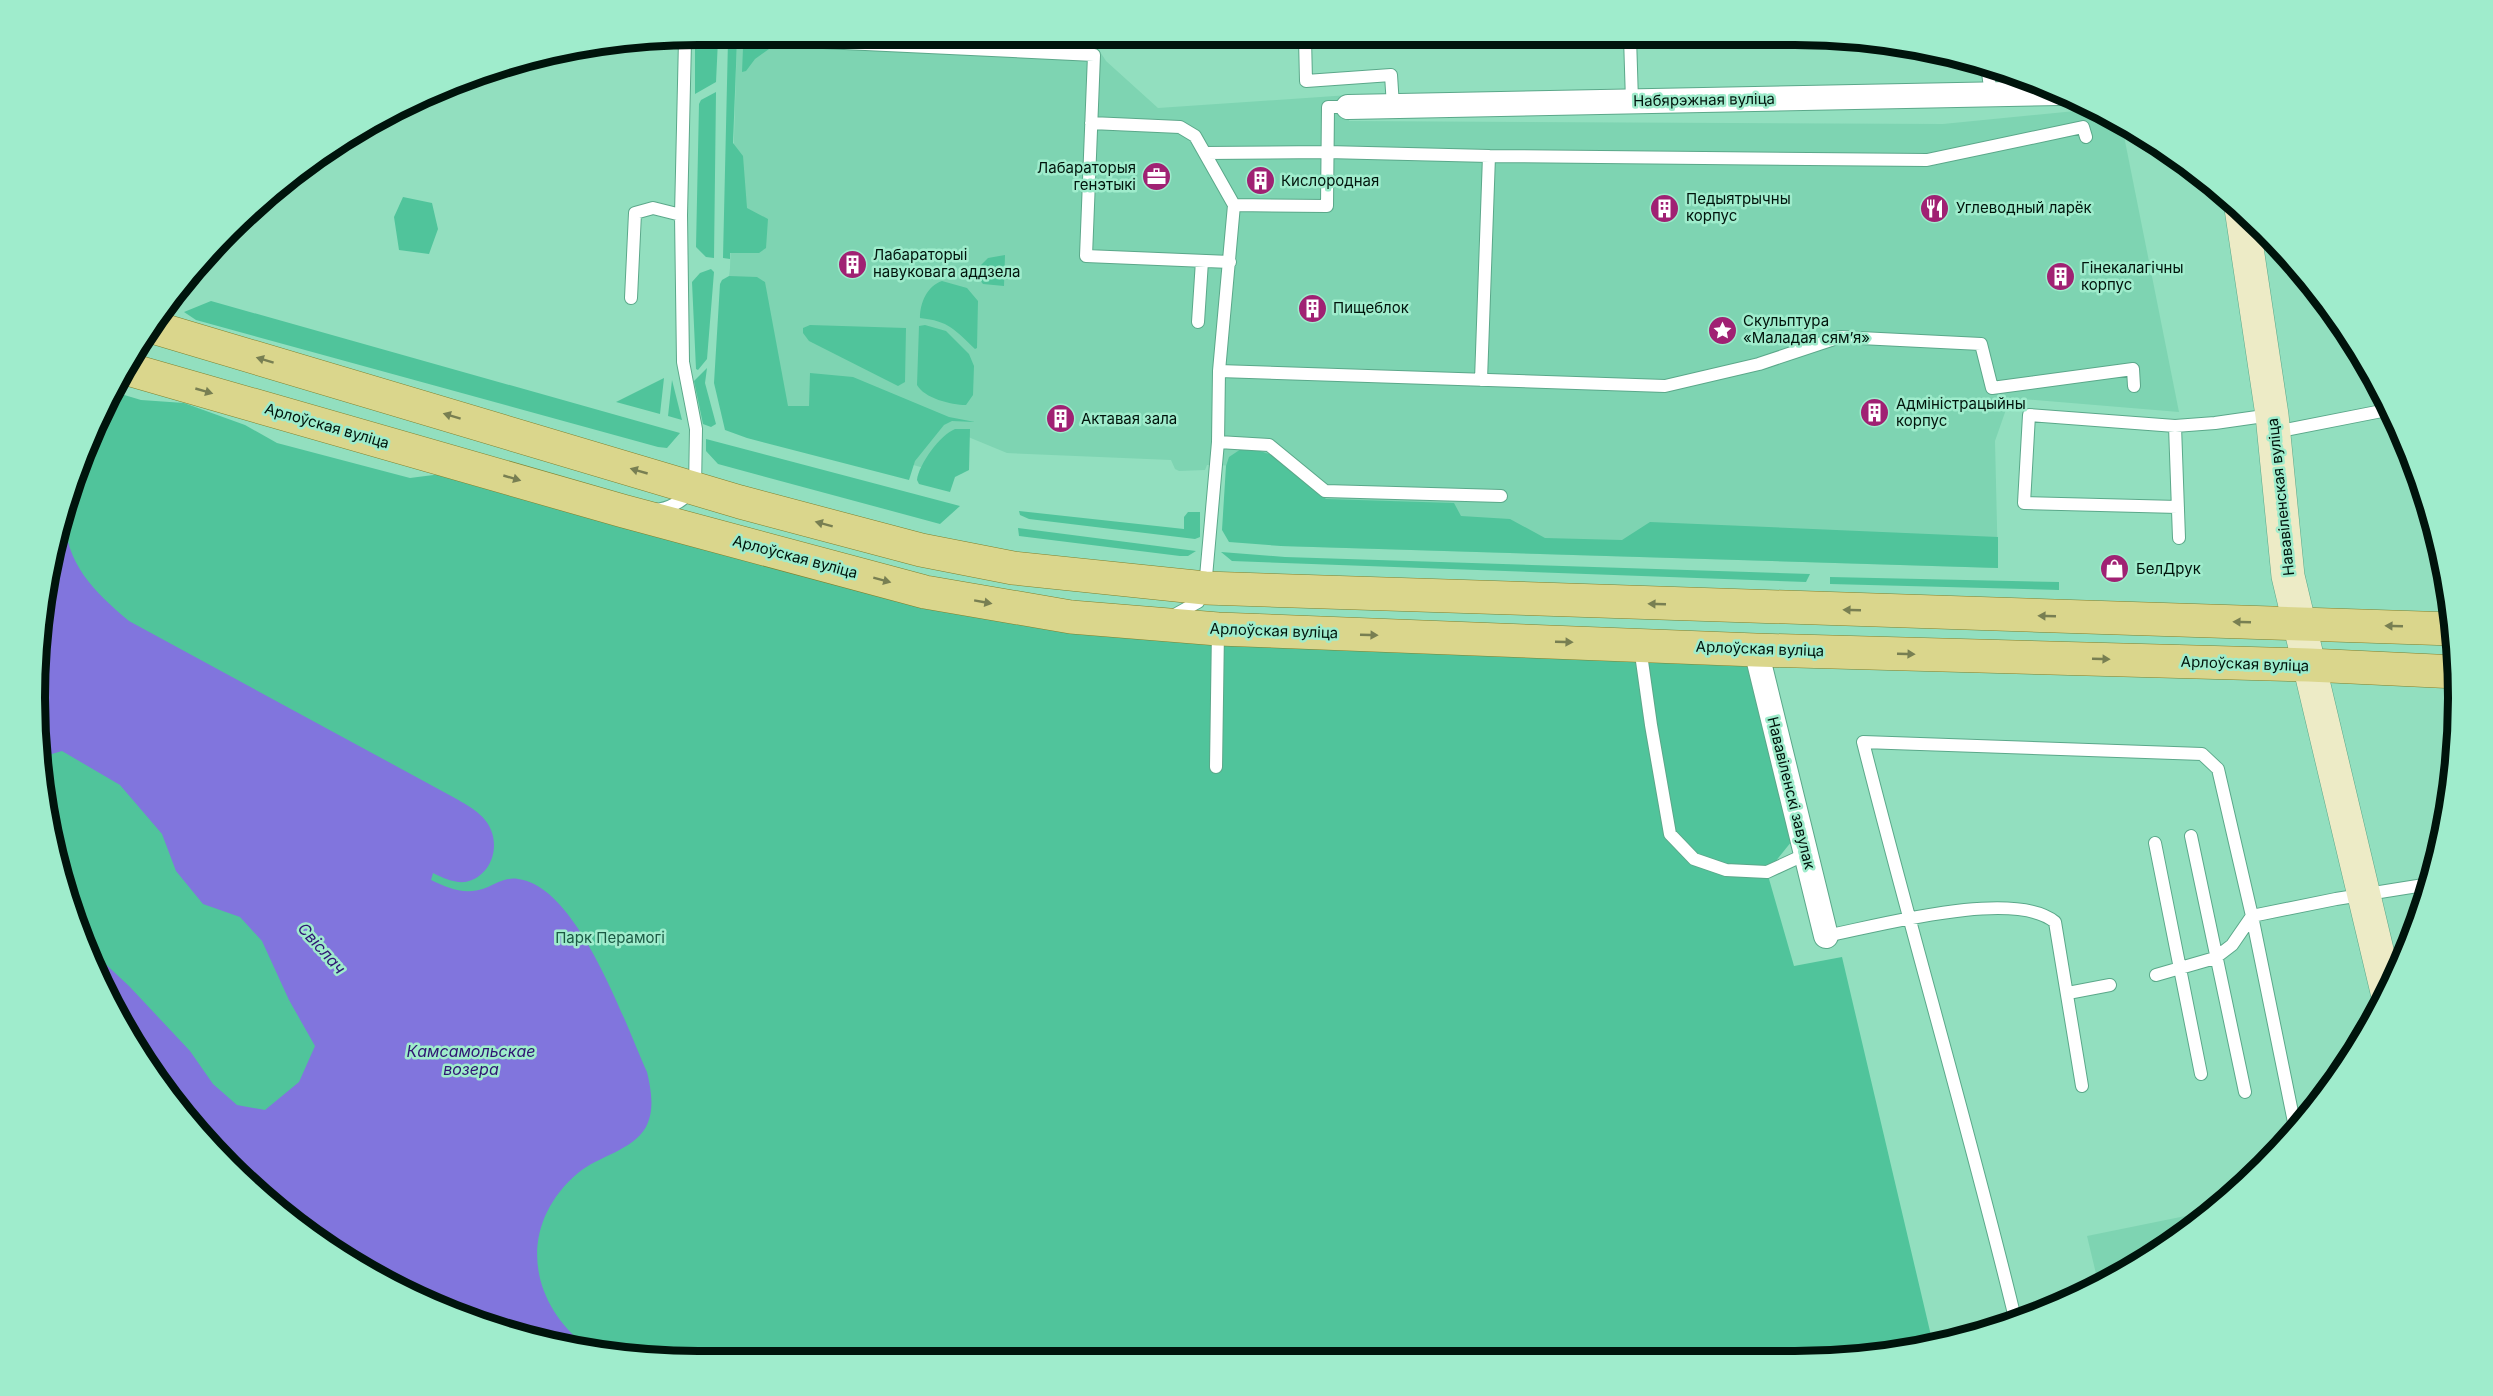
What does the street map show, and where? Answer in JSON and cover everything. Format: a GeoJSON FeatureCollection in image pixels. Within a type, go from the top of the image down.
{"type":"FeatureCollection","features":[{"type":"Feature","properties":{"kind":"main road"},"geometry":{"type":"LineString","coordinates":[[160,328],[740,502],[921,550],[1013,568],[1205,588],[2444,629]]}},
{"type":"Feature","properties":{"kind":"main road","name":"Арлоўская вуліца"},"geometry":{"type":"LineString","coordinates":[[136,371],[623,511],[925,592],[1071,617],[1218,629],[1756,650],[2309,665],[2447,672]]}},
{"type":"Feature","properties":{"kind":"main road"},"geometry":{"type":"LineString","coordinates":[[709,533],[704,523],[706,514],[712,508],[722,503],[740,502]]}},
{"type":"Feature","properties":{"kind":"street","name":"Набярэжная вуліца"},"geometry":{"type":"LineString","coordinates":[[1348,107],[2041,94]]}},
{"type":"Feature","properties":{"kind":"street","name":"Нававіленская вуліца"},"geometry":{"type":"LineString","coordinates":[[2243,223],[2273,424],[2288,576],[2384,980]]}},
{"type":"Feature","properties":{"kind":"street","name":"Нававіленскі завулак"},"geometry":{"type":"LineString","coordinates":[[1756,650],[1826,936]]}},
{"type":"Feature","properties":{"kind":"lane"},"geometry":{"type":"LineString","coordinates":[[623,511],[662,510],[684,500],[695,488],[696,429],[683,362],[681,215],[685,45]]}},
{"type":"Feature","properties":{"kind":"lane"},"geometry":{"type":"LineString","coordinates":[[954,45],[1094,55],[1086,256],[1230,262]]}},
{"type":"Feature","properties":{"kind":"lane"},"geometry":{"type":"LineString","coordinates":[[1305,45],[1306,81],[1391,75],[1393,106]]}},
{"type":"Feature","properties":{"kind":"lane"},"geometry":{"type":"LineString","coordinates":[[1630,45],[1632,101]]}},
{"type":"Feature","properties":{"kind":"lane"},"geometry":{"type":"LineString","coordinates":[[1988,75],[1991,95]]}},
{"type":"Feature","properties":{"kind":"lane"},"geometry":{"type":"LineString","coordinates":[[1234,205],[1327,206],[1328,107],[1348,107]]}},
{"type":"Feature","properties":{"kind":"lane"},"geometry":{"type":"LineString","coordinates":[[1091,123],[1180,128],[1195,136],[1234,205],[1219,371],[1218,442],[1205,588],[1198,602],[1185,610],[1171,617],[1143,623]]}},
{"type":"Feature","properties":{"kind":"lane"},"geometry":{"type":"LineString","coordinates":[[1205,153],[1327,152],[1489,156],[1927,160],[2083,127],[2086,138]]}},
{"type":"Feature","properties":{"kind":"lane"},"geometry":{"type":"LineString","coordinates":[[1481,380],[1489,156]]}},
{"type":"Feature","properties":{"kind":"lane"},"geometry":{"type":"LineString","coordinates":[[630,298],[635,213],[653,208],[681,215]]}},
{"type":"Feature","properties":{"kind":"lane"},"geometry":{"type":"LineString","coordinates":[[1198,322],[1202,261]]}},
{"type":"Feature","properties":{"kind":"lane"},"geometry":{"type":"LineString","coordinates":[[1219,371],[1665,386],[1759,364],[1840,337],[1981,344],[1992,388],[2133,369],[2134,386]]}},
{"type":"Feature","properties":{"kind":"lane"},"geometry":{"type":"LineString","coordinates":[[2178,507],[2024,503],[2029,415],[2175,426],[2215,423],[2273,424],[2382,410]]}},
{"type":"Feature","properties":{"kind":"lane"},"geometry":{"type":"LineString","coordinates":[[2175,426],[2179,538]]}},
{"type":"Feature","properties":{"kind":"lane"},"geometry":{"type":"LineString","coordinates":[[1218,442],[1269,445],[1325,490],[1501,496]]}},
{"type":"Feature","properties":{"kind":"lane"},"geometry":{"type":"LineString","coordinates":[[1216,767],[1218,629]]}},
{"type":"Feature","properties":{"kind":"lane"},"geometry":{"type":"LineString","coordinates":[[1640,645],[1670,834],[1694,859],[1726,870],[1767,872],[1806,854]]}},
{"type":"Feature","properties":{"kind":"lane"},"geometry":{"type":"LineString","coordinates":[[2014,1313],[1989,1212],[1863,742],[2202,754],[2218,769],[2253,916],[2295,1118]]}},
{"type":"Feature","properties":{"kind":"lane"},"geometry":{"type":"LineString","coordinates":[[2191,836],[2245,1092]]}},
{"type":"Feature","properties":{"kind":"lane"},"geometry":{"type":"LineString","coordinates":[[2155,843],[2201,1074]]}},
{"type":"Feature","properties":{"kind":"lane"},"geometry":{"type":"LineString","coordinates":[[2156,975],[2181,970],[2215,958],[2232,945],[2253,916],[2420,886]]}},
{"type":"Feature","properties":{"kind":"lane"},"geometry":{"type":"LineString","coordinates":[[1826,936],[1969,909],[2015,908],[2046,914],[2055,922],[2082,1086]]}},
{"type":"Feature","properties":{"kind":"lane"},"geometry":{"type":"LineString","coordinates":[[2068,993],[2110,985]]}},
{"type":"Feature","properties":{"kind":"shaded area"},"geometry":{"type":"Polygon","coordinates":[[[737,45],[1096,45],[1106,61],[1158,108],[1349,95],[1349,121],[1943,124],[2081,111],[2123,133],[2179,412],[2010,398],[1995,441],[1998,568],[1281,546],[1247,466],[1207,465],[1205,470],[1179,471],[1175,469],[1171,460],[1007,453],[961,434],[931,470],[742,416],[717,380],[730,268],[737,45]]]}},
{"type":"Feature","properties":{"kind":"shaded area"},"geometry":{"type":"Polygon","coordinates":[[[2196,1214],[2158,1241],[2097,1277],[2087,1236],[2196,1214]]]}},
{"type":"Feature","properties":{"kind":"green space"},"geometry":{"type":"Polygon","coordinates":[[[695,45],[718,45],[716,82],[695,94],[695,45]]]}},
{"type":"Feature","properties":{"kind":"green space"},"geometry":{"type":"Polygon","coordinates":[[[728,45],[737,45],[733,143],[743,156],[747,208],[768,219],[766,248],[759,253],[730,253],[730,259],[723,258],[728,45]]]}},
{"type":"Feature","properties":{"kind":"green space"},"geometry":{"type":"Polygon","coordinates":[[[768,46],[769,49],[755,59],[746,71],[742,72],[743,48],[768,46]]]}},
{"type":"Feature","properties":{"kind":"green space"},"geometry":{"type":"Polygon","coordinates":[[[716,92],[714,258],[706,257],[696,247],[699,104],[701,100],[716,92]]]}},
{"type":"Feature","properties":{"kind":"green space"},"geometry":{"type":"Polygon","coordinates":[[[403,197],[432,203],[438,229],[429,254],[399,250],[394,217],[403,197]]]}},
{"type":"Feature","properties":{"kind":"green space"},"geometry":{"type":"Polygon","coordinates":[[[1005,255],[1004,286],[983,284],[974,272],[988,258],[1005,255]]]}},
{"type":"Feature","properties":{"kind":"green space"},"geometry":{"type":"Polygon","coordinates":[[[711,269],[714,272],[707,359],[698,370],[696,369],[692,282],[700,273],[711,269]]]}},
{"type":"Feature","properties":{"kind":"green space"},"geometry":{"type":"Polygon","coordinates":[[[729,276],[757,277],[765,282],[788,406],[809,406],[810,373],[853,377],[949,417],[975,422],[952,421],[944,425],[915,461],[909,480],[747,438],[725,430],[714,383],[720,284],[729,276]]]}},
{"type":"Feature","properties":{"kind":"green space"},"geometry":{"type":"Polygon","coordinates":[[[942,281],[967,288],[978,301],[977,348],[975,349],[945,324],[920,318],[925,296],[932,287],[942,281]]]}},
{"type":"Feature","properties":{"kind":"green space"},"geometry":{"type":"Polygon","coordinates":[[[211,301],[680,433],[667,448],[658,447],[196,320],[184,312],[211,301]]]}},
{"type":"Feature","properties":{"kind":"green space"},"geometry":{"type":"Polygon","coordinates":[[[810,325],[906,328],[905,382],[898,386],[809,341],[803,333],[803,328],[810,325]]]}},
{"type":"Feature","properties":{"kind":"green space"},"geometry":{"type":"Polygon","coordinates":[[[925,325],[946,331],[969,354],[974,366],[973,395],[966,405],[938,400],[926,394],[917,385],[919,326],[925,325]]]}},
{"type":"Feature","properties":{"kind":"green space"},"geometry":{"type":"Polygon","coordinates":[[[707,368],[705,383],[716,424],[711,427],[703,424],[694,381],[707,368]]]}},
{"type":"Feature","properties":{"kind":"green space"},"geometry":{"type":"Polygon","coordinates":[[[664,378],[660,414],[616,402],[664,378]]]}},
{"type":"Feature","properties":{"kind":"green space"},"geometry":{"type":"Polygon","coordinates":[[[672,380],[682,420],[668,416],[672,380]]]}},
{"type":"Feature","properties":{"kind":"green space","name":"Парк Перамогі"},"geometry":{"type":"Polygon","coordinates":[[[120,394],[141,400],[184,403],[245,425],[277,443],[410,478],[449,473],[1235,644],[1761,667],[1800,831],[1767,872],[1794,966],[1842,957],[1931,1336],[1838,1350],[1795,1351],[698,1351],[655,1350],[613,1345],[529,1329],[448,1301],[409,1284],[371,1264],[300,1216],[236,1160],[207,1129],[155,1061],[132,1024],[112,987],[80,908],[67,867],[51,783],[46,741],[46,655],[58,571],[67,529],[95,448],[120,394]]]}},
{"type":"Feature","properties":{"kind":"green space"},"geometry":{"type":"Polygon","coordinates":[[[955,429],[970,429],[969,470],[955,477],[950,492],[919,484],[917,480],[926,458],[943,437],[955,429]]]}},
{"type":"Feature","properties":{"kind":"green space"},"geometry":{"type":"Polygon","coordinates":[[[706,439],[960,506],[940,524],[718,464],[706,451],[706,439]]]}},
{"type":"Feature","properties":{"kind":"green space"},"geometry":{"type":"Polygon","coordinates":[[[1241,449],[1272,455],[1326,499],[1454,503],[1461,516],[1510,519],[1545,538],[1622,540],[1650,522],[1998,537],[1998,568],[1281,546],[1229,542],[1222,530],[1226,466],[1229,457],[1241,449]]]}},
{"type":"Feature","properties":{"kind":"green space"},"geometry":{"type":"Polygon","coordinates":[[[1019,511],[1184,529],[1184,517],[1188,512],[1200,512],[1200,537],[1195,539],[1029,519],[1020,515],[1019,511]]]}},
{"type":"Feature","properties":{"kind":"green space"},"geometry":{"type":"Polygon","coordinates":[[[1018,528],[1196,551],[1188,556],[1180,556],[1019,536],[1018,528]]]}},
{"type":"Feature","properties":{"kind":"green space"},"geometry":{"type":"Polygon","coordinates":[[[1221,552],[1285,557],[1810,574],[1806,582],[1232,561],[1221,552]]]}},
{"type":"Feature","properties":{"kind":"green space"},"geometry":{"type":"Polygon","coordinates":[[[1830,577],[2059,582],[2059,590],[1830,584],[1830,577]]]}},
{"type":"Feature","properties":{"kind":"water","name":"Камсамольскае возера"},"geometry":{"type":"Polygon","coordinates":[[[66,533],[80,570],[102,596],[129,621],[475,810],[488,824],[493,838],[493,855],[486,870],[473,880],[465,882],[453,881],[433,873],[431,880],[452,889],[472,891],[506,880],[518,879],[540,887],[560,905],[579,930],[597,960],[647,1072],[651,1099],[651,1114],[640,1135],[624,1148],[578,1173],[559,1193],[546,1215],[539,1238],[537,1261],[542,1284],[551,1307],[579,1339],[529,1329],[488,1316],[409,1284],[371,1264],[300,1216],[267,1189],[207,1129],[155,1061],[132,1024],[100,959],[129,986],[190,1051],[213,1084],[237,1105],[265,1110],[299,1082],[315,1046],[289,1000],[262,941],[240,917],[203,904],[176,871],[162,834],[120,785],[62,751],[48,755],[45,698],[46,655],[51,613],[66,533]]]}},
{"type":"Feature","properties":{"kind":"place","name":"Лабараторыя генэтыкі"},"geometry":{"type":"Point","coordinates":[1157,177]}},
{"type":"Feature","properties":{"kind":"place","name":"Кислородная"},"geometry":{"type":"Point","coordinates":[1260,181]}},
{"type":"Feature","properties":{"kind":"place","name":"Педыятрычны корпус"},"geometry":{"type":"Point","coordinates":[1665,208]}},
{"type":"Feature","properties":{"kind":"place","name":"Углеводный ларёк"},"geometry":{"type":"Point","coordinates":[1935,208]}},
{"type":"Feature","properties":{"kind":"place","name":"Лабараторыі навуковага аддзела"},"geometry":{"type":"Point","coordinates":[852,264]}},
{"type":"Feature","properties":{"kind":"place","name":"Гінекалагічны корпус"},"geometry":{"type":"Point","coordinates":[2060,277]}},
{"type":"Feature","properties":{"kind":"place","name":"Пищеблок"},"geometry":{"type":"Point","coordinates":[1312,308]}},
{"type":"Feature","properties":{"kind":"place","name":"Скульптура «Маладая сямʼя»"},"geometry":{"type":"Point","coordinates":[1722,330]}},
{"type":"Feature","properties":{"kind":"place","name":"Адміністрацыйны корпус"},"geometry":{"type":"Point","coordinates":[1875,413]}},
{"type":"Feature","properties":{"kind":"place","name":"Актавая зала"},"geometry":{"type":"Point","coordinates":[1060,419]}},
{"type":"Feature","properties":{"kind":"place","name":"БелДрук"},"geometry":{"type":"Point","coordinates":[2115,569]}},
{"type":"Feature","properties":{"kind":"water label","name":"Свіслач"},"geometry":{"type":"Point","coordinates":[322,948]}}]}
